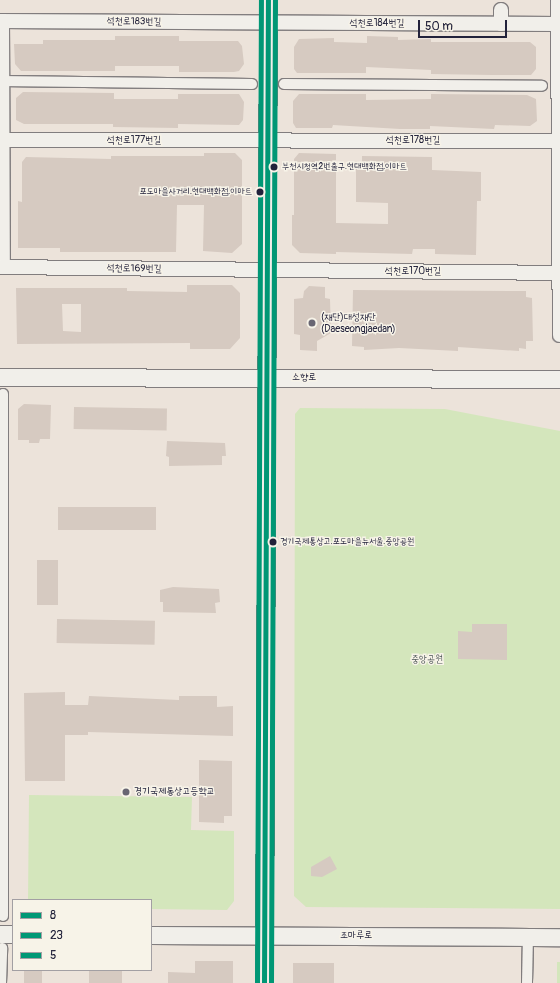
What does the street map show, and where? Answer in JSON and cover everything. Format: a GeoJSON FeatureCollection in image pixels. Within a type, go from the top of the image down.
{"type":"FeatureCollection","features":[{"type":"Feature","properties":{"kind":"street"},"geometry":{"type":"LineString","coordinates":[[264,983],[268,0]]}},
{"type":"Feature","properties":{"kind":"street"},"geometry":{"type":"LineString","coordinates":[[558,0],[560,335]]}},
{"type":"Feature","properties":{"kind":"street"},"geometry":{"type":"LineString","coordinates":[[501,10],[501,24]]}},
{"type":"Feature","properties":{"kind":"street"},"geometry":{"type":"LineString","coordinates":[[2,21],[2,267]]}},
{"type":"Feature","properties":{"kind":"street","name":"석천로183번길"},"geometry":{"type":"LineString","coordinates":[[2,21],[268,23]]}},
{"type":"Feature","properties":{"kind":"street","name":"석천로184번길"},"geometry":{"type":"LineString","coordinates":[[268,23],[558,24]]}},
{"type":"Feature","properties":{"kind":"street"},"geometry":{"type":"LineString","coordinates":[[2,81],[252,84]]}},
{"type":"Feature","properties":{"kind":"street"},"geometry":{"type":"LineString","coordinates":[[284,84],[542,86]]}},
{"type":"Feature","properties":{"kind":"street","name":"석천로177번길"},"geometry":{"type":"LineString","coordinates":[[2,140],[268,142]]}},
{"type":"Feature","properties":{"kind":"street","name":"석천로178번길"},"geometry":{"type":"LineString","coordinates":[[268,142],[558,141]]}},
{"type":"Feature","properties":{"kind":"street","name":"석천로169번길"},"geometry":{"type":"LineString","coordinates":[[2,267],[267,270]]}},
{"type":"Feature","properties":{"kind":"street","name":"석천로170번길"},"geometry":{"type":"LineString","coordinates":[[267,270],[559,273]]}},
{"type":"Feature","properties":{"kind":"street","name":"소향로"},"geometry":{"type":"LineString","coordinates":[[0,377],[560,379]]}},
{"type":"Feature","properties":{"kind":"street"},"geometry":{"type":"LineString","coordinates":[[3,394],[3,916]]}},
{"type":"Feature","properties":{"kind":"street"},"geometry":{"type":"LineString","coordinates":[[1,983],[1,941],[12,935]]}},
{"type":"Feature","properties":{"kind":"street","name":"조마루로"},"geometry":{"type":"LineString","coordinates":[[152,935],[560,937]]}},
{"type":"Feature","properties":{"kind":"street"},"geometry":{"type":"LineString","coordinates":[[527,983],[528,936]]}},
{"type":"Feature","properties":{"kind":"green space","name":"중앙공원"},"geometry":{"type":"Polygon","coordinates":[[[300,408],[445,409],[560,431],[560,909],[306,907],[294,896],[295,414],[300,408]]]}},
{"type":"Feature","properties":{"kind":"green space"},"geometry":{"type":"Polygon","coordinates":[[[29,795],[192,797],[191,830],[234,831],[234,901],[227,910],[152,909],[152,899],[28,899],[29,795]]]}},
{"type":"Feature","properties":{"kind":"green space"},"geometry":{"type":"Polygon","coordinates":[[[557,962],[560,962],[560,983],[557,983],[557,962]]]}},
{"type":"Feature","properties":{"kind":"building"},"geometry":{"type":"Polygon","coordinates":[[[115,36],[179,36],[179,41],[238,41],[242,46],[244,64],[239,71],[234,72],[179,72],[179,66],[115,66],[115,71],[21,71],[15,64],[14,44],[43,44],[43,40],[115,40],[115,36]]]}},
{"type":"Feature","properties":{"kind":"building"},"geometry":{"type":"Polygon","coordinates":[[[367,36],[398,37],[398,40],[431,39],[431,42],[530,42],[536,47],[536,69],[531,75],[492,75],[431,74],[431,70],[366,67],[366,73],[297,73],[294,69],[294,47],[299,39],[334,38],[334,42],[367,43],[367,36]]]}},
{"type":"Feature","properties":{"kind":"building"},"geometry":{"type":"Polygon","coordinates":[[[23,92],[114,93],[114,99],[178,99],[178,94],[239,94],[244,102],[243,120],[239,125],[178,124],[178,128],[113,127],[113,124],[24,124],[16,120],[16,98],[23,92]]]}},
{"type":"Feature","properties":{"kind":"building"},"geometry":{"type":"Polygon","coordinates":[[[299,94],[366,94],[366,100],[431,99],[431,94],[527,95],[536,99],[537,121],[530,126],[495,125],[494,129],[430,126],[430,129],[400,129],[333,125],[332,128],[296,128],[293,123],[293,101],[299,94]]]}},
{"type":"Feature","properties":{"kind":"building"},"geometry":{"type":"Polygon","coordinates":[[[204,153],[235,153],[242,160],[242,244],[232,253],[203,251],[204,205],[177,205],[176,252],[60,252],[60,248],[18,248],[18,201],[22,202],[22,162],[26,157],[111,159],[111,156],[204,156],[204,153]]]}},
{"type":"Feature","properties":{"kind":"building"},"geometry":{"type":"Polygon","coordinates":[[[299,153],[336,154],[336,223],[388,224],[388,203],[356,202],[356,164],[362,161],[362,156],[432,157],[432,170],[481,172],[481,201],[477,201],[476,255],[435,254],[435,249],[413,249],[412,254],[336,252],[336,254],[300,253],[292,245],[292,215],[294,215],[294,159],[299,153]]]}},
{"type":"Feature","properties":{"kind":"building"},"geometry":{"type":"Polygon","coordinates":[[[187,285],[232,285],[240,293],[240,338],[230,349],[190,349],[190,343],[17,344],[16,288],[127,288],[127,291],[187,292],[187,285]],[[62,304],[63,331],[81,332],[81,304],[62,304]]]}},
{"type":"Feature","properties":{"kind":"building"},"geometry":{"type":"Polygon","coordinates":[[[309,286],[325,287],[325,298],[330,299],[331,333],[317,341],[317,351],[300,350],[300,335],[294,334],[294,299],[303,298],[304,291],[309,286]]]}},
{"type":"Feature","properties":{"kind":"building"},"geometry":{"type":"Polygon","coordinates":[[[353,290],[526,291],[526,297],[532,298],[533,341],[526,341],[526,349],[519,348],[519,351],[458,347],[458,351],[399,348],[364,350],[364,347],[352,346],[353,290]]]}},
{"type":"Feature","properties":{"kind":"building"},"geometry":{"type":"Polygon","coordinates":[[[24,404],[51,405],[50,439],[40,439],[39,443],[29,443],[29,440],[18,440],[18,409],[24,404]]]}},
{"type":"Feature","properties":{"kind":"building"},"geometry":{"type":"Polygon","coordinates":[[[74,407],[167,409],[167,431],[74,429],[74,407]]]}},
{"type":"Feature","properties":{"kind":"building"},"geometry":{"type":"Polygon","coordinates":[[[167,441],[225,443],[226,456],[222,456],[222,465],[169,466],[169,457],[166,456],[167,441]]]}},
{"type":"Feature","properties":{"kind":"building"},"geometry":{"type":"Polygon","coordinates":[[[58,507],[156,507],[156,530],[58,530],[58,507]]]}},
{"type":"Feature","properties":{"kind":"building"},"geometry":{"type":"Polygon","coordinates":[[[37,560],[58,560],[58,605],[37,605],[37,560]]]}},
{"type":"Feature","properties":{"kind":"building"},"geometry":{"type":"Polygon","coordinates":[[[173,587],[219,589],[220,602],[215,603],[216,613],[163,612],[163,602],[160,602],[160,590],[173,587]]]}},
{"type":"Feature","properties":{"kind":"building"},"geometry":{"type":"Polygon","coordinates":[[[57,619],[155,621],[155,645],[57,643],[57,619]]]}},
{"type":"Feature","properties":{"kind":"building"},"geometry":{"type":"Polygon","coordinates":[[[472,624],[507,624],[507,660],[458,659],[458,631],[472,632],[472,624]]]}},
{"type":"Feature","properties":{"kind":"building"},"geometry":{"type":"Polygon","coordinates":[[[65,692],[65,705],[88,705],[89,696],[179,700],[179,696],[217,696],[217,707],[233,706],[233,736],[88,732],[88,735],[65,735],[65,781],[25,781],[24,693],[65,692]]]}},
{"type":"Feature","properties":{"kind":"building"},"geometry":{"type":"Polygon","coordinates":[[[199,760],[232,761],[232,816],[224,816],[224,823],[199,822],[199,760]]]}},
{"type":"Feature","properties":{"kind":"building"},"geometry":{"type":"Polygon","coordinates":[[[330,856],[337,869],[322,877],[311,876],[311,867],[330,856]]]}},
{"type":"Feature","properties":{"kind":"building"},"geometry":{"type":"Polygon","coordinates":[[[195,961],[233,961],[233,983],[168,983],[168,972],[195,973],[195,961]]]}},
{"type":"Feature","properties":{"kind":"building"},"geometry":{"type":"Polygon","coordinates":[[[293,963],[334,963],[334,983],[293,983],[293,963]]]}},
{"type":"Feature","properties":{"kind":"building"},"geometry":{"type":"Polygon","coordinates":[[[24,971],[42,971],[42,983],[24,983],[24,971]]]}},
{"type":"Feature","properties":{"kind":"building"},"geometry":{"type":"Polygon","coordinates":[[[89,971],[122,971],[122,983],[89,983],[89,971]]]}},
{"type":"Feature","properties":{"kind":"transit line","name":"5"},"geometry":{"type":"LineString","coordinates":[[257,983],[261,0]]}},
{"type":"Feature","properties":{"kind":"transit line","name":"8"},"geometry":{"type":"LineString","coordinates":[[264,983],[268,0]]}},
{"type":"Feature","properties":{"kind":"transit line","name":"23"},"geometry":{"type":"LineString","coordinates":[[271,983],[275,0]]}},
{"type":"Feature","properties":{"kind":"place","name":"부천시청역2번출구.현대백화점.이마트"},"geometry":{"type":"Point","coordinates":[274,167]}},
{"type":"Feature","properties":{"kind":"place","name":"포도마을사거리.현대백화점.이마트"},"geometry":{"type":"Point","coordinates":[260,192]}},
{"type":"Feature","properties":{"kind":"place","name":"(재단)대성재단 (Daeseongjaedan)"},"geometry":{"type":"Point","coordinates":[312,323]}},
{"type":"Feature","properties":{"kind":"place","name":"경기국제통상고.포도마을뉴서울.중앙공원"},"geometry":{"type":"Point","coordinates":[273,542]}},
{"type":"Feature","properties":{"kind":"place","name":"경기국제통상고등학교"},"geometry":{"type":"Point","coordinates":[126,792]}}]}
